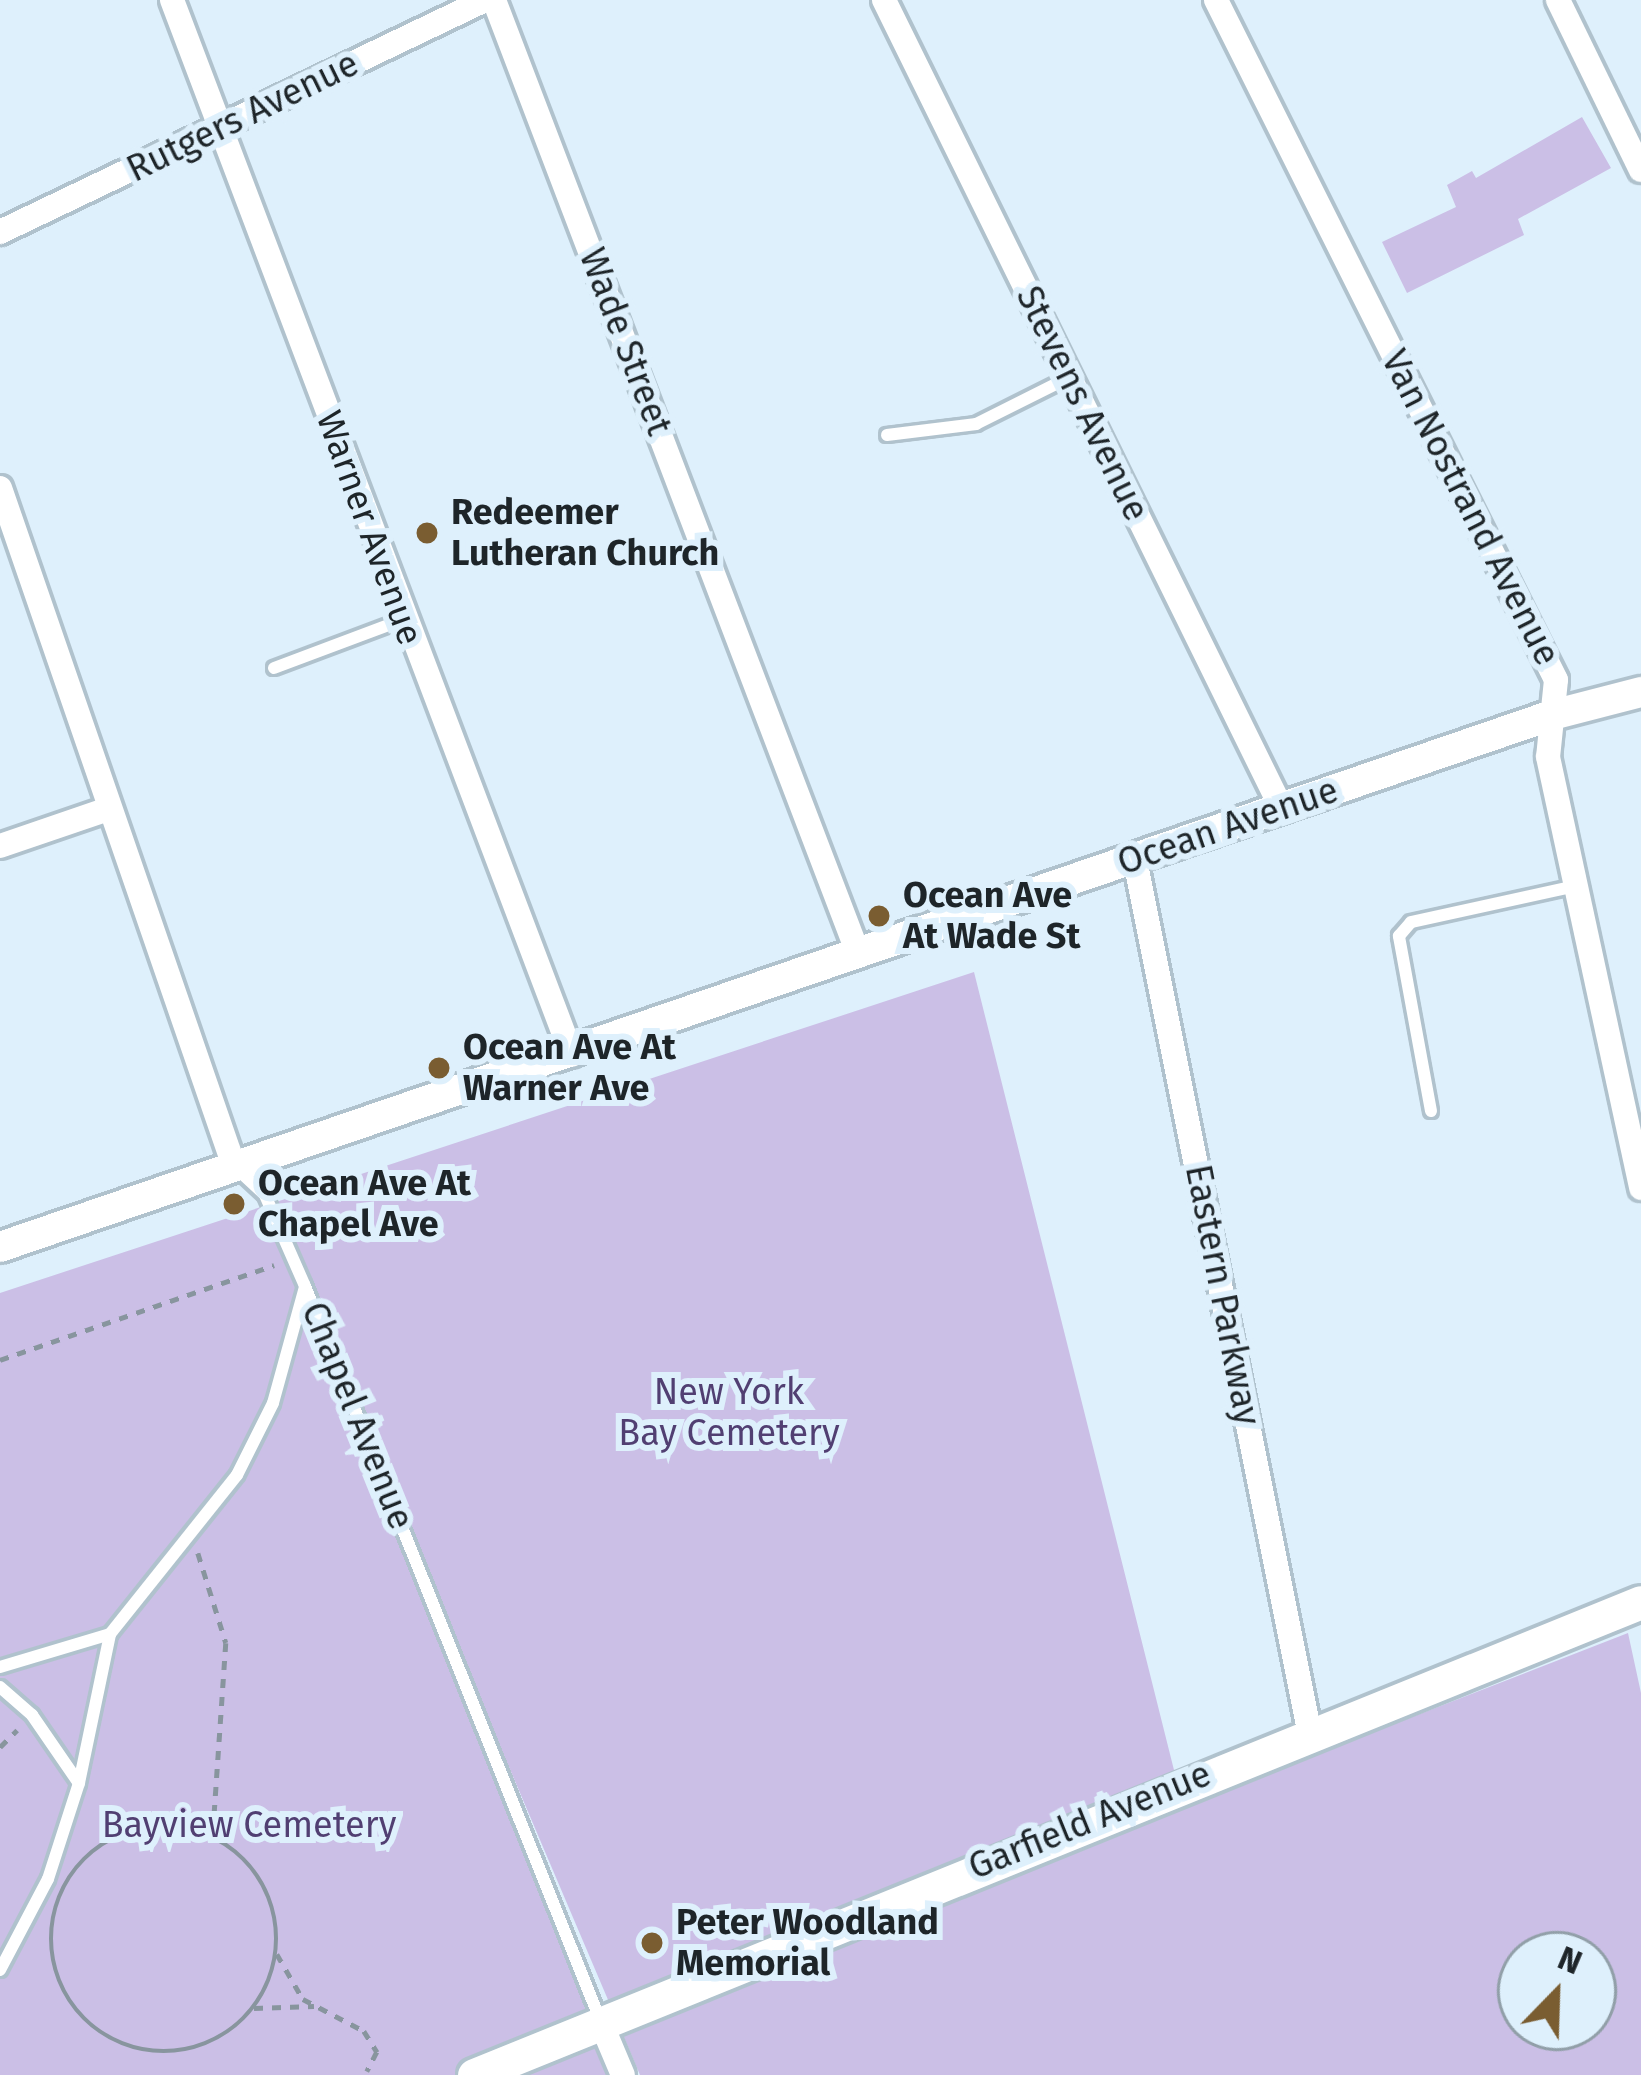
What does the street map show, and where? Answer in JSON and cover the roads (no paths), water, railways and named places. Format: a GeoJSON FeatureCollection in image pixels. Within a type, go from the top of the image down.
{"type":"FeatureCollection","features":[{"type":"Feature","properties":{"kind":"main road","name":"Garfield Avenue"},"geometry":{"type":"LineString","coordinates":[[474,2075],[1309,1730],[1641,1602]]}},
{"type":"Feature","properties":{"kind":"street","name":"Warner Avenue"},"geometry":{"type":"LineString","coordinates":[[172,0],[402,620],[572,1054]]}},
{"type":"Feature","properties":{"kind":"street","name":"Rutgers Avenue"},"geometry":{"type":"LineString","coordinates":[[0,232],[490,0]]}},
{"type":"Feature","properties":{"kind":"street","name":"Wade Street"},"geometry":{"type":"LineString","coordinates":[[490,0],[858,953]]}},
{"type":"Feature","properties":{"kind":"street","name":"Stevens Avenue"},"geometry":{"type":"LineString","coordinates":[[884,0],[1281,808]]}},
{"type":"Feature","properties":{"kind":"street","name":"Van Nostrand Avenue"},"geometry":{"type":"LineString","coordinates":[[1216,0],[1556,680],[1548,757],[1641,1188]]}},
{"type":"Feature","properties":{"kind":"street"},"geometry":{"type":"LineString","coordinates":[[1558,0],[1641,170]]}},
{"type":"Feature","properties":{"kind":"street","name":"Chapel Avenue"},"geometry":{"type":"LineString","coordinates":[[0,488],[234,1166]]}},
{"type":"Feature","properties":{"kind":"street","name":"Ocean Avenue"},"geometry":{"type":"LineString","coordinates":[[0,1247],[1552,715],[1641,692]]}},
{"type":"Feature","properties":{"kind":"street"},"geometry":{"type":"LineString","coordinates":[[0,846],[108,809]]}},
{"type":"Feature","properties":{"kind":"street","name":"Eastern Parkway"},"geometry":{"type":"LineString","coordinates":[[1135,860],[1309,1730]]}},
{"type":"Feature","properties":{"kind":"street","name":"Chapel Avenue"},"geometry":{"type":"LineString","coordinates":[[602,2023],[622,2075]]}},
{"type":"Feature","properties":{"kind":"lane"},"geometry":{"type":"LineString","coordinates":[[886,435],[976,424],[1068,378]]}},
{"type":"Feature","properties":{"kind":"lane"},"geometry":{"type":"LineString","coordinates":[[274,668],[402,620]]}},
{"type":"Feature","properties":{"kind":"lane"},"geometry":{"type":"LineString","coordinates":[[1431,1111],[1399,936],[1411,922],[1576,886]]}},
{"type":"Feature","properties":{"kind":"lane","name":"Chapel Avenue"},"geometry":{"type":"LineString","coordinates":[[234,1166],[265,1195],[305,1286],[602,2023]]}},
{"type":"Feature","properties":{"kind":"lane"},"geometry":{"type":"LineString","coordinates":[[0,1970],[47,1880],[79,1783],[110,1634],[192,1538],[273,1403],[305,1286]]}},
{"type":"Feature","properties":{"kind":"lane"},"geometry":{"type":"LineString","coordinates":[[0,1667],[110,1634]]}},
{"type":"Feature","properties":{"kind":"lane"},"geometry":{"type":"LineString","coordinates":[[0,1687],[32,1715],[79,1783]]}},
{"type":"Feature","properties":{"kind":"place","name":"Redeemer Lutheran Church"},"geometry":{"type":"Point","coordinates":[427,533]}},
{"type":"Feature","properties":{"kind":"place","name":"Ocean Ave At Wade St"},"geometry":{"type":"Point","coordinates":[879,916]}},
{"type":"Feature","properties":{"kind":"place","name":"Ocean Ave At Warner Ave"},"geometry":{"type":"Point","coordinates":[439,1068]}},
{"type":"Feature","properties":{"kind":"place","name":"Ocean Ave At Chapel Ave"},"geometry":{"type":"Point","coordinates":[234,1204]}},
{"type":"Feature","properties":{"kind":"place","name":"Peter Woodland Memorial"},"geometry":{"type":"Point","coordinates":[652,1943]}},
{"type":"Feature","properties":{"kind":"park label","name":"New York Bay Cemetery"},"geometry":{"type":"Point","coordinates":[729,1412]}},
{"type":"Feature","properties":{"kind":"park label","name":"Bayview Cemetery"},"geometry":{"type":"Point","coordinates":[249,1826]}}]}
